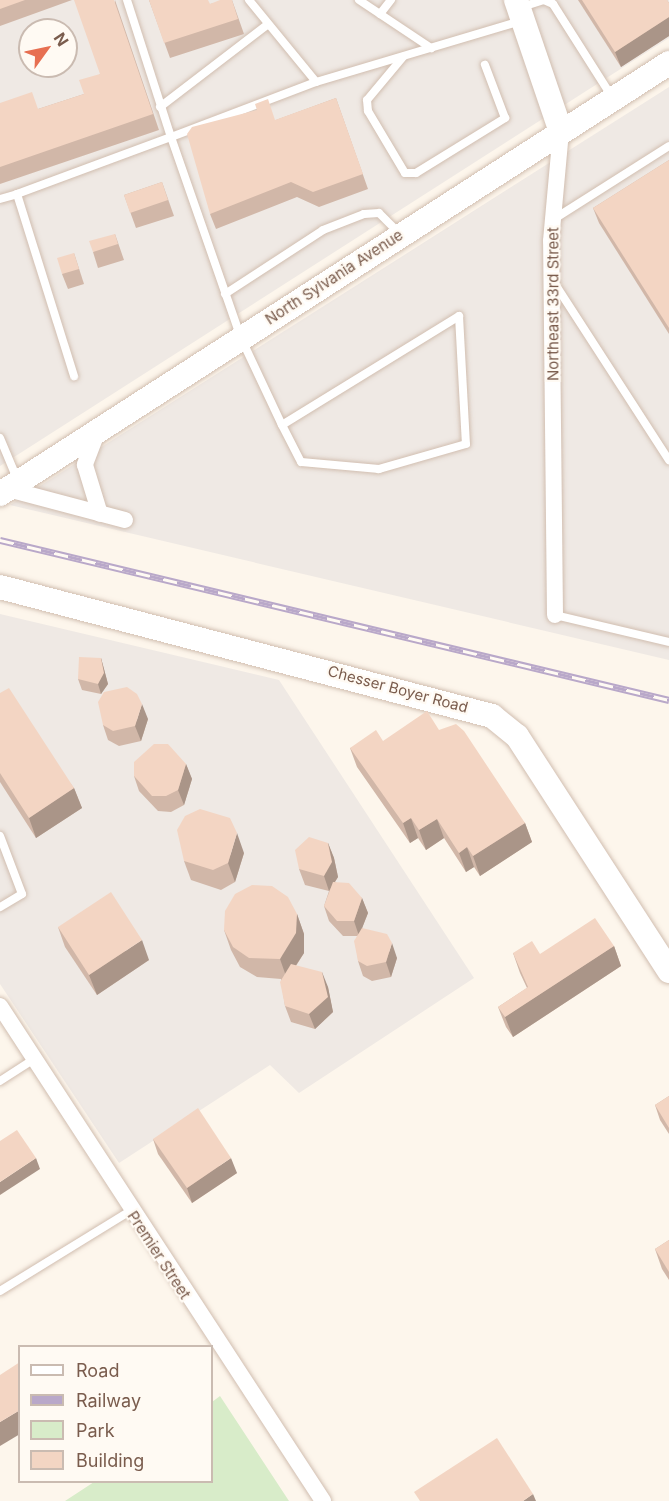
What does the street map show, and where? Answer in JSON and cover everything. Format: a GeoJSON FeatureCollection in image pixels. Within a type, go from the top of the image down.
{"type":"FeatureCollection","features":[{"type":"Feature","properties":{"kind":"street","name":"Northeast 33rd Street"},"geometry":{"type":"LineString","coordinates":[[519,10],[561,132],[552,278],[555,615]]}},
{"type":"Feature","properties":{"kind":"street","name":"North Sylvania Avenue"},"geometry":{"type":"LineString","coordinates":[[9,488],[400,234],[669,63]]}},
{"type":"Feature","properties":{"kind":"street"},"geometry":{"type":"LineString","coordinates":[[99,430],[85,465],[100,514]]}},
{"type":"Feature","properties":{"kind":"street"},"geometry":{"type":"LineString","coordinates":[[9,488],[125,520]]}},
{"type":"Feature","properties":{"kind":"street","name":"Chesser Boyer Road"},"geometry":{"type":"LineString","coordinates":[[0,587],[492,716],[517,736],[668,967]]}},
{"type":"Feature","properties":{"kind":"street","name":"Premier Street"},"geometry":{"type":"LineString","coordinates":[[0,1006],[130,1211],[323,1501]]}},
{"type":"Feature","properties":{"kind":"lane"},"geometry":{"type":"LineString","coordinates":[[127,0],[160,107],[241,338],[282,425],[302,462],[379,469],[466,444],[459,316],[282,425]]}},
{"type":"Feature","properties":{"kind":"lane"},"geometry":{"type":"LineString","coordinates":[[249,0],[316,82]]}},
{"type":"Feature","properties":{"kind":"lane"},"geometry":{"type":"LineString","coordinates":[[359,0],[431,48]]}},
{"type":"Feature","properties":{"kind":"lane"},"geometry":{"type":"LineString","coordinates":[[380,14],[391,0]]}},
{"type":"Feature","properties":{"kind":"lane"},"geometry":{"type":"LineString","coordinates":[[0,199],[316,82],[431,48],[544,0],[553,4],[613,99]]}},
{"type":"Feature","properties":{"kind":"lane"},"geometry":{"type":"LineString","coordinates":[[160,107],[268,24]]}},
{"type":"Feature","properties":{"kind":"lane"},"geometry":{"type":"LineString","coordinates":[[403,56],[367,100],[368,111],[405,173],[416,174],[505,118],[485,65]]}},
{"type":"Feature","properties":{"kind":"lane"},"geometry":{"type":"LineString","coordinates":[[554,219],[669,146]]}},
{"type":"Feature","properties":{"kind":"lane"},"geometry":{"type":"LineString","coordinates":[[16,194],[74,376]]}},
{"type":"Feature","properties":{"kind":"lane"},"geometry":{"type":"LineString","coordinates":[[225,294],[323,230],[364,214],[379,213],[400,234]]}},
{"type":"Feature","properties":{"kind":"lane"},"geometry":{"type":"LineString","coordinates":[[552,278],[669,460]]}},
{"type":"Feature","properties":{"kind":"lane"},"geometry":{"type":"LineString","coordinates":[[0,438],[9,488]]}},
{"type":"Feature","properties":{"kind":"lane"},"geometry":{"type":"LineString","coordinates":[[555,615],[669,642]]}},
{"type":"Feature","properties":{"kind":"lane"},"geometry":{"type":"LineString","coordinates":[[0,836],[22,894],[0,907]]}},
{"type":"Feature","properties":{"kind":"lane"},"geometry":{"type":"LineString","coordinates":[[0,1081],[34,1059]]}},
{"type":"Feature","properties":{"kind":"lane"},"geometry":{"type":"LineString","coordinates":[[0,1291],[130,1211]]}},
{"type":"Feature","properties":{"kind":"shaded area"},"geometry":{"type":"Polygon","coordinates":[[[0,0],[669,0],[669,38],[0,466],[0,0]]]}},
{"type":"Feature","properties":{"kind":"shaded area"},"geometry":{"type":"Polygon","coordinates":[[[669,87],[669,660],[10,505],[669,87]]]}},
{"type":"Feature","properties":{"kind":"shaded area"},"geometry":{"type":"Polygon","coordinates":[[[0,614],[279,680],[474,978],[299,1093],[270,1065],[119,1163],[0,984],[0,614]]]}},
{"type":"Feature","properties":{"kind":"green space"},"geometry":{"type":"Polygon","coordinates":[[[220,1396],[289,1501],[65,1501],[92,1483],[213,1483],[213,1401],[220,1396]]]}},
{"type":"Feature","properties":{"kind":"building"},"geometry":{"type":"Polygon","coordinates":[[[0,0],[25,0],[0,9],[0,0]]]}},
{"type":"Feature","properties":{"kind":"building"},"geometry":{"type":"Polygon","coordinates":[[[74,0],[114,0],[153,114],[0,167],[0,103],[32,92],[38,109],[84,94],[79,80],[100,74],[74,0]]]}},
{"type":"Feature","properties":{"kind":"building"},"geometry":{"type":"Polygon","coordinates":[[[149,0],[208,0],[210,4],[220,0],[232,0],[238,19],[164,43],[149,0]]]}},
{"type":"Feature","properties":{"kind":"building"},"geometry":{"type":"Polygon","coordinates":[[[582,0],[667,0],[669,17],[615,52],[582,0]]]}},
{"type":"Feature","properties":{"kind":"building"},"geometry":{"type":"Polygon","coordinates":[[[336,98],[363,174],[313,192],[291,182],[210,214],[187,134],[192,127],[257,110],[255,104],[268,99],[275,120],[336,98]]]}},
{"type":"Feature","properties":{"kind":"building"},"geometry":{"type":"Polygon","coordinates":[[[669,160],[669,328],[593,208],[669,160]]]}},
{"type":"Feature","properties":{"kind":"building"},"geometry":{"type":"Polygon","coordinates":[[[162,182],[168,200],[130,213],[124,195],[162,182]]]}},
{"type":"Feature","properties":{"kind":"building"},"geometry":{"type":"Polygon","coordinates":[[[115,234],[118,244],[93,252],[89,241],[115,234]]]}},
{"type":"Feature","properties":{"kind":"building"},"geometry":{"type":"Polygon","coordinates":[[[74,253],[79,269],[62,274],[57,258],[74,253]]]}},
{"type":"Feature","properties":{"kind":"building"},"geometry":{"type":"Polygon","coordinates":[[[79,657],[101,658],[104,673],[98,684],[78,679],[79,657]]]}},
{"type":"Feature","properties":{"kind":"building"},"geometry":{"type":"Polygon","coordinates":[[[127,687],[137,694],[142,704],[135,726],[113,731],[103,725],[98,702],[104,692],[127,687]]]}},
{"type":"Feature","properties":{"kind":"building"},"geometry":{"type":"Polygon","coordinates":[[[9,688],[74,788],[29,818],[0,773],[0,693],[9,688]]]}},
{"type":"Feature","properties":{"kind":"building"},"geometry":{"type":"Polygon","coordinates":[[[427,711],[439,730],[456,724],[464,731],[525,823],[473,856],[467,847],[459,853],[437,819],[419,830],[411,818],[403,823],[350,748],[376,730],[383,741],[427,711]]]}},
{"type":"Feature","properties":{"kind":"building"},"geometry":{"type":"Polygon","coordinates":[[[154,744],[168,744],[186,764],[178,790],[166,796],[152,796],[134,776],[134,762],[154,744]]]}},
{"type":"Feature","properties":{"kind":"building"},"geometry":{"type":"Polygon","coordinates":[[[200,809],[230,818],[237,833],[228,863],[213,870],[184,861],[177,830],[185,816],[200,809]]]}},
{"type":"Feature","properties":{"kind":"building"},"geometry":{"type":"Polygon","coordinates":[[[309,837],[328,843],[332,862],[324,876],[299,869],[295,850],[309,837]]]}},
{"type":"Feature","properties":{"kind":"building"},"geometry":{"type":"Polygon","coordinates":[[[333,882],[349,883],[362,898],[354,921],[337,921],[324,906],[333,882]]]}},
{"type":"Feature","properties":{"kind":"building"},"geometry":{"type":"Polygon","coordinates":[[[252,885],[272,886],[288,897],[297,914],[296,933],[280,959],[249,958],[233,947],[224,930],[225,911],[235,894],[252,885]]]}},
{"type":"Feature","properties":{"kind":"building"},"geometry":{"type":"Polygon","coordinates":[[[111,892],[142,940],[89,975],[58,927],[111,892]]]}},
{"type":"Feature","properties":{"kind":"building"},"geometry":{"type":"Polygon","coordinates":[[[595,918],[614,946],[505,1017],[498,1007],[528,987],[513,953],[532,941],[540,954],[595,918]]]}},
{"type":"Feature","properties":{"kind":"building"},"geometry":{"type":"Polygon","coordinates":[[[362,928],[387,934],[392,943],[386,962],[367,966],[358,961],[354,941],[362,928]]]}},
{"type":"Feature","properties":{"kind":"building"},"geometry":{"type":"Polygon","coordinates":[[[291,964],[322,972],[328,997],[309,1014],[285,1006],[280,982],[291,964]]]}},
{"type":"Feature","properties":{"kind":"building"},"geometry":{"type":"Polygon","coordinates":[[[669,1096],[669,1128],[655,1105],[669,1096]]]}},
{"type":"Feature","properties":{"kind":"building"},"geometry":{"type":"Polygon","coordinates":[[[198,1108],[231,1158],[187,1188],[153,1139],[198,1108]]]}},
{"type":"Feature","properties":{"kind":"building"},"geometry":{"type":"Polygon","coordinates":[[[17,1130],[36,1158],[0,1182],[0,1141],[17,1130]]]}},
{"type":"Feature","properties":{"kind":"building"},"geometry":{"type":"Polygon","coordinates":[[[669,1240],[669,1272],[655,1249],[669,1240]]]}},
{"type":"Feature","properties":{"kind":"building"},"geometry":{"type":"Polygon","coordinates":[[[18,1363],[18,1411],[0,1422],[0,1375],[18,1363]]]}},
{"type":"Feature","properties":{"kind":"building"},"geometry":{"type":"Polygon","coordinates":[[[497,1438],[533,1494],[523,1501],[420,1501],[414,1492],[497,1438]]]}},
{"type":"Feature","properties":{"kind":"railway"},"geometry":{"type":"LineString","coordinates":[[0,540],[669,700]]}}]}
